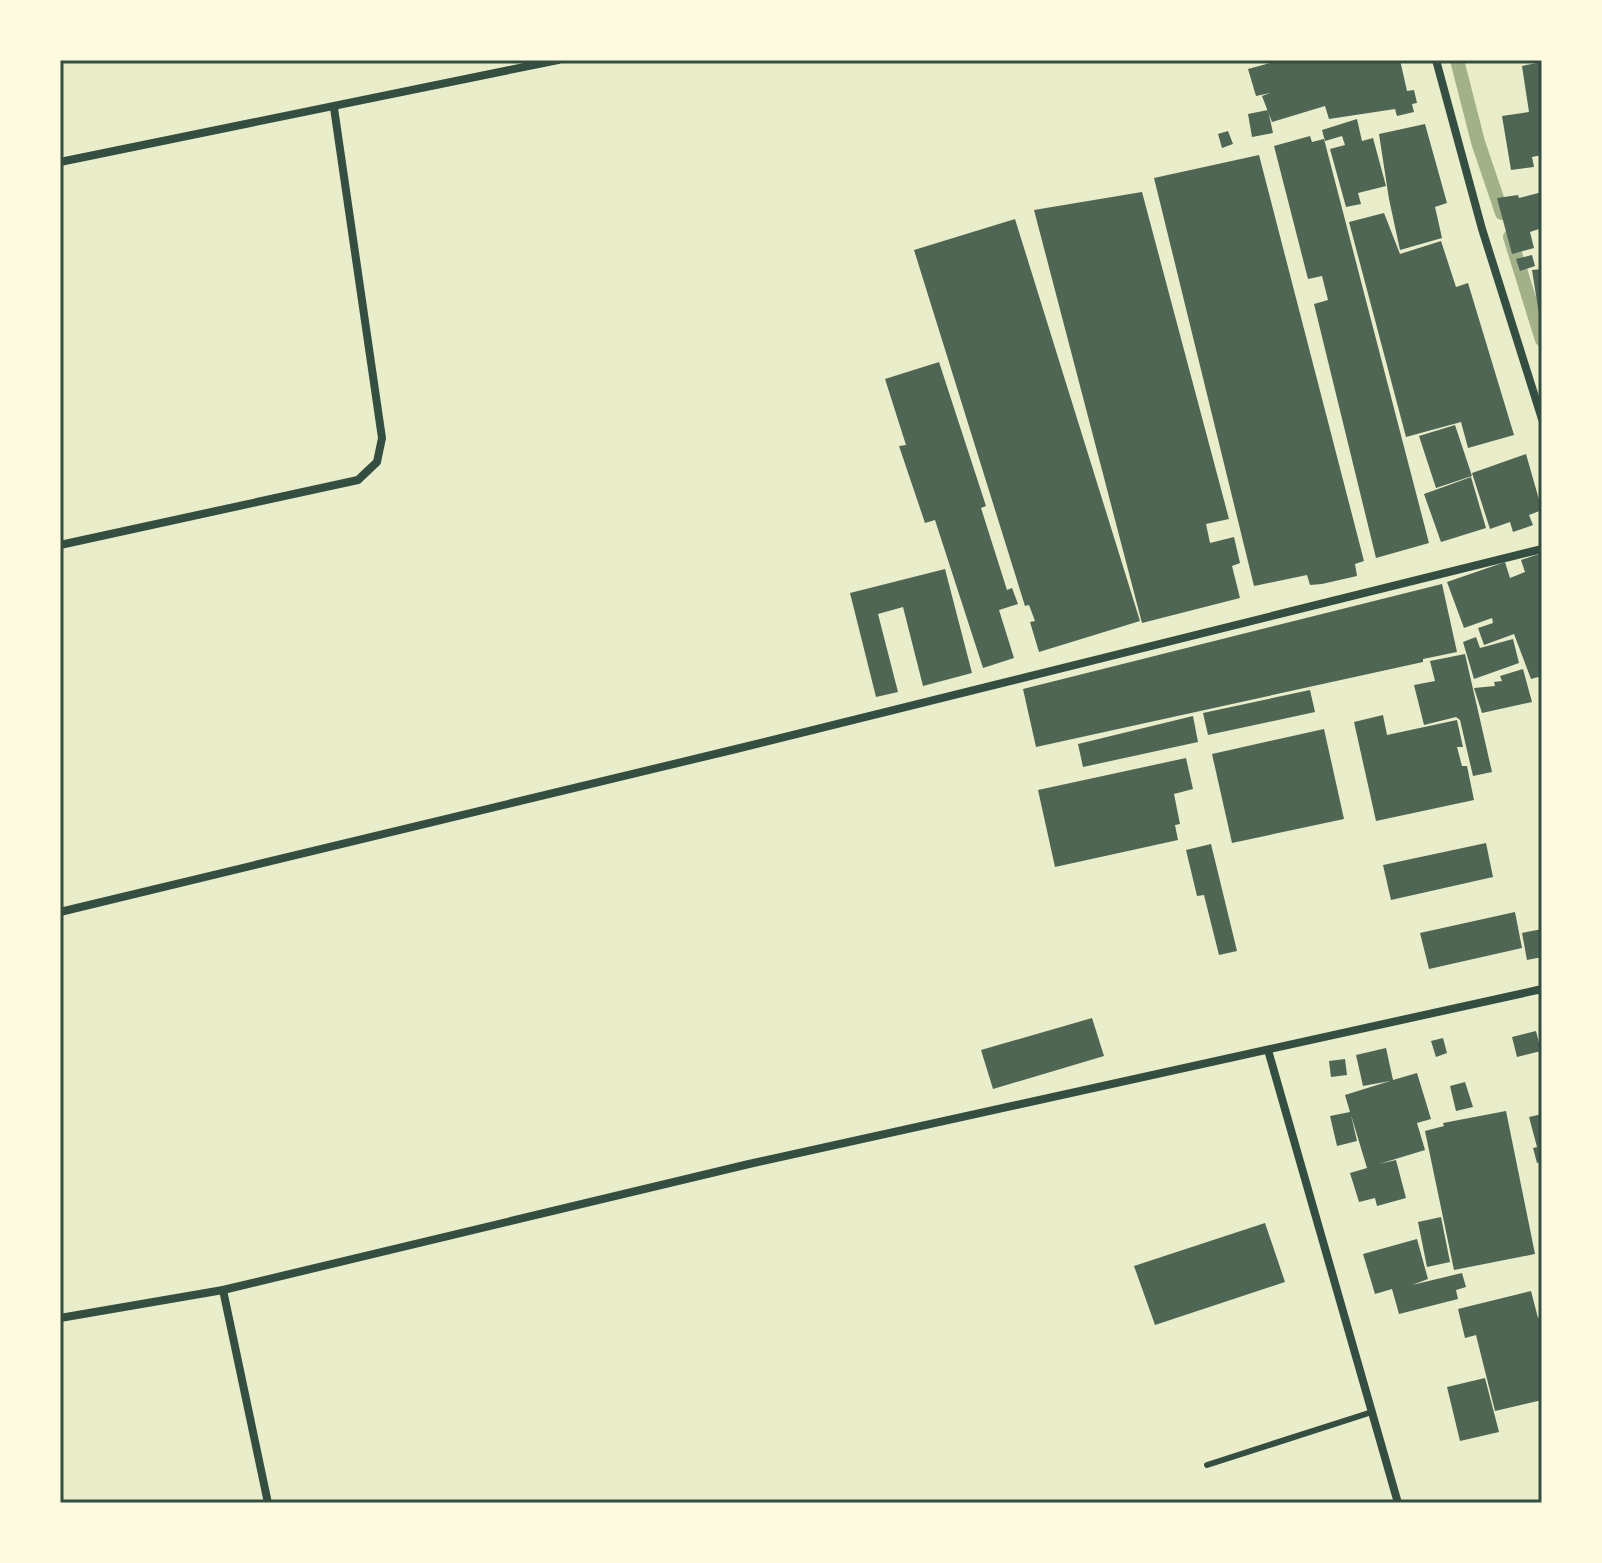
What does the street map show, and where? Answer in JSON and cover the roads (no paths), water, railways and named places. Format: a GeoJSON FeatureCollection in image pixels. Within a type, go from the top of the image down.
{"type":"FeatureCollection","features":[{"type":"Feature","properties":{"kind":"street"},"geometry":{"type":"LineString","coordinates":[[60,162],[558,60]]}},
{"type":"Feature","properties":{"kind":"street"},"geometry":{"type":"LineString","coordinates":[[1436,60],[1482,229],[1542,419]]}},
{"type":"Feature","properties":{"kind":"street"},"geometry":{"type":"LineString","coordinates":[[60,545],[358,480],[377,462],[382,438],[334,108]]}},
{"type":"Feature","properties":{"kind":"street"},"geometry":{"type":"LineString","coordinates":[[60,912],[721,753],[1542,549]]}},
{"type":"Feature","properties":{"kind":"street"},"geometry":{"type":"LineString","coordinates":[[60,1318],[223,1290],[749,1164],[1542,989]]}},
{"type":"Feature","properties":{"kind":"street"},"geometry":{"type":"LineString","coordinates":[[1268,1050],[1398,1503]]}},
{"type":"Feature","properties":{"kind":"street"},"geometry":{"type":"LineString","coordinates":[[223,1290],[268,1503]]}},
{"type":"Feature","properties":{"kind":"lane"},"geometry":{"type":"LineString","coordinates":[[1207,1465],[1372,1412]]}},
{"type":"Feature","properties":{"kind":"waterway"},"geometry":{"type":"LineString","coordinates":[[1457,60],[1478,142],[1502,213]]}},
{"type":"Feature","properties":{"kind":"waterway"},"geometry":{"type":"LineString","coordinates":[[1510,237],[1542,340]]}}]}
